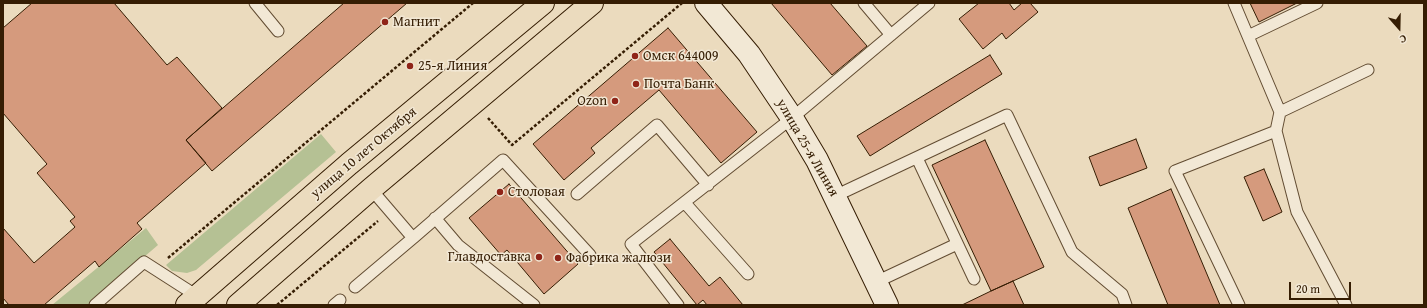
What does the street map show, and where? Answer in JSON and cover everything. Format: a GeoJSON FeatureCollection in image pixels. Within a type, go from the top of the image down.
{"type":"FeatureCollection","features":[{"type":"Feature","properties":{"kind":"main road","name":"улица 10 лет Октября"},"geometry":{"type":"LineString","coordinates":[[192,301],[349,164],[543,3]]}},
{"type":"Feature","properties":{"kind":"main road"},"geometry":{"type":"LineString","coordinates":[[238,305],[371,189],[592,3]]}},
{"type":"Feature","properties":{"kind":"main road","name":"улица 25-я Линия"},"geometry":{"type":"LineString","coordinates":[[706,3],[748,54],[792,118],[817,160],[887,305]]}},
{"type":"Feature","properties":{"kind":"lane"},"geometry":{"type":"LineString","coordinates":[[255,3],[278,31]]}},
{"type":"Feature","properties":{"kind":"lane"},"geometry":{"type":"LineString","coordinates":[[864,3],[891,35]]}},
{"type":"Feature","properties":{"kind":"lane"},"geometry":{"type":"LineString","coordinates":[[678,305],[631,244],[792,118],[929,3]]}},
{"type":"Feature","properties":{"kind":"lane"},"geometry":{"type":"LineString","coordinates":[[1234,3],[1280,112],[1276,131],[1297,212],[1344,304]]}},
{"type":"Feature","properties":{"kind":"lane"},"geometry":{"type":"LineString","coordinates":[[1248,36],[1317,3]]}},
{"type":"Feature","properties":{"kind":"lane"},"geometry":{"type":"LineString","coordinates":[[1280,112],[1368,70]]}},
{"type":"Feature","properties":{"kind":"lane"},"geometry":{"type":"LineString","coordinates":[[835,196],[1007,115],[1072,252],[1122,294],[1126,305]]}},
{"type":"Feature","properties":{"kind":"lane"},"geometry":{"type":"LineString","coordinates":[[577,194],[657,125],[708,185]]}},
{"type":"Feature","properties":{"kind":"lane"},"geometry":{"type":"LineString","coordinates":[[1239,305],[1175,171],[1276,131]]}},
{"type":"Feature","properties":{"kind":"lane"},"geometry":{"type":"LineString","coordinates":[[917,158],[974,279]]}},
{"type":"Feature","properties":{"kind":"lane"},"geometry":{"type":"LineString","coordinates":[[355,287],[503,160],[590,255]]}},
{"type":"Feature","properties":{"kind":"lane"},"geometry":{"type":"LineString","coordinates":[[371,189],[413,238]]}},
{"type":"Feature","properties":{"kind":"lane"},"geometry":{"type":"LineString","coordinates":[[685,203],[748,274]]}},
{"type":"Feature","properties":{"kind":"lane"},"geometry":{"type":"LineString","coordinates":[[435,218],[458,246],[534,305]]}},
{"type":"Feature","properties":{"kind":"lane"},"geometry":{"type":"LineString","coordinates":[[876,282],[957,244]]}},
{"type":"Feature","properties":{"kind":"lane"},"geometry":{"type":"LineString","coordinates":[[95,305],[144,262],[192,301]]}},
{"type":"Feature","properties":{"kind":"path"},"geometry":{"type":"LineString","coordinates":[[154,269],[472,3]]}},
{"type":"Feature","properties":{"kind":"path"},"geometry":{"type":"LineString","coordinates":[[512,145],[682,3]]}},
{"type":"Feature","properties":{"kind":"green space"},"geometry":{"type":"Polygon","coordinates":[[[321,134],[336,152],[196,270],[187,273],[172,271],[166,265],[321,134]]]}},
{"type":"Feature","properties":{"kind":"green space"},"geometry":{"type":"Polygon","coordinates":[[[146,228],[158,245],[88,305],[52,305],[146,228]]]}},
{"type":"Feature","properties":{"kind":"building"},"geometry":{"type":"Polygon","coordinates":[[[32,3],[114,3],[167,65],[177,57],[222,108],[186,140],[206,163],[137,223],[142,229],[99,267],[95,261],[44,305],[9,305],[3,298],[3,228],[34,263],[75,227],[70,221],[75,217],[37,173],[47,164],[3,113],[3,28],[32,3]]]}},
{"type":"Feature","properties":{"kind":"building"},"geometry":{"type":"Polygon","coordinates":[[[344,3],[407,3],[212,171],[186,140],[344,3]]]}},
{"type":"Feature","properties":{"kind":"building"},"geometry":{"type":"Polygon","coordinates":[[[771,3],[830,3],[867,46],[832,75],[771,3]]]}},
{"type":"Feature","properties":{"kind":"building"},"geometry":{"type":"Polygon","coordinates":[[[979,3],[1009,3],[1014,10],[1022,3],[1030,3],[1038,12],[1006,39],[1002,33],[983,49],[959,19],[979,3]]]}},
{"type":"Feature","properties":{"kind":"building"},"geometry":{"type":"Polygon","coordinates":[[[1250,3],[1297,3],[1259,22],[1250,3]]]}},
{"type":"Feature","properties":{"kind":"building"},"geometry":{"type":"Polygon","coordinates":[[[668,28],[757,132],[721,163],[659,90],[591,148],[595,153],[564,180],[533,144],[668,28]]]}},
{"type":"Feature","properties":{"kind":"building"},"geometry":{"type":"Polygon","coordinates":[[[990,55],[1002,74],[870,156],[857,136],[990,55]]]}},
{"type":"Feature","properties":{"kind":"building"},"geometry":{"type":"Polygon","coordinates":[[[1136,139],[1147,168],[1100,186],[1089,157],[1136,139]]]}},
{"type":"Feature","properties":{"kind":"building"},"geometry":{"type":"Polygon","coordinates":[[[985,140],[1044,267],[991,291],[932,165],[985,140]]]}},
{"type":"Feature","properties":{"kind":"building"},"geometry":{"type":"Polygon","coordinates":[[[1264,169],[1282,212],[1263,221],[1244,177],[1264,169]]]}},
{"type":"Feature","properties":{"kind":"building"},"geometry":{"type":"Polygon","coordinates":[[[509,184],[578,264],[544,294],[507,250],[501,255],[469,218],[509,184]]]}},
{"type":"Feature","properties":{"kind":"building"},"geometry":{"type":"Polygon","coordinates":[[[1171,189],[1220,305],[1168,305],[1128,208],[1171,189]]]}},
{"type":"Feature","properties":{"kind":"building"},"geometry":{"type":"Polygon","coordinates":[[[670,239],[709,286],[720,277],[743,305],[707,305],[703,300],[697,305],[654,252],[670,239]]]}},
{"type":"Feature","properties":{"kind":"building"},"geometry":{"type":"Polygon","coordinates":[[[1013,281],[1024,305],[962,305],[991,291],[1013,281]]]}},
{"type":"Feature","properties":{"kind":"place","name":"Магнит"},"geometry":{"type":"Point","coordinates":[385,22]}},
{"type":"Feature","properties":{"kind":"place","name":"Омск 644009"},"geometry":{"type":"Point","coordinates":[635,56]}},
{"type":"Feature","properties":{"kind":"place","name":"25-я Линия"},"geometry":{"type":"Point","coordinates":[410,66]}},
{"type":"Feature","properties":{"kind":"place","name":"Почта Банк"},"geometry":{"type":"Point","coordinates":[636,84]}},
{"type":"Feature","properties":{"kind":"place","name":"Ozon"},"geometry":{"type":"Point","coordinates":[615,101]}},
{"type":"Feature","properties":{"kind":"place","name":"Столовая"},"geometry":{"type":"Point","coordinates":[500,192]}},
{"type":"Feature","properties":{"kind":"place","name":"Главдоставка"},"geometry":{"type":"Point","coordinates":[539,257]}},
{"type":"Feature","properties":{"kind":"place","name":"Фабрика жалюзи"},"geometry":{"type":"Point","coordinates":[558,258]}}]}
